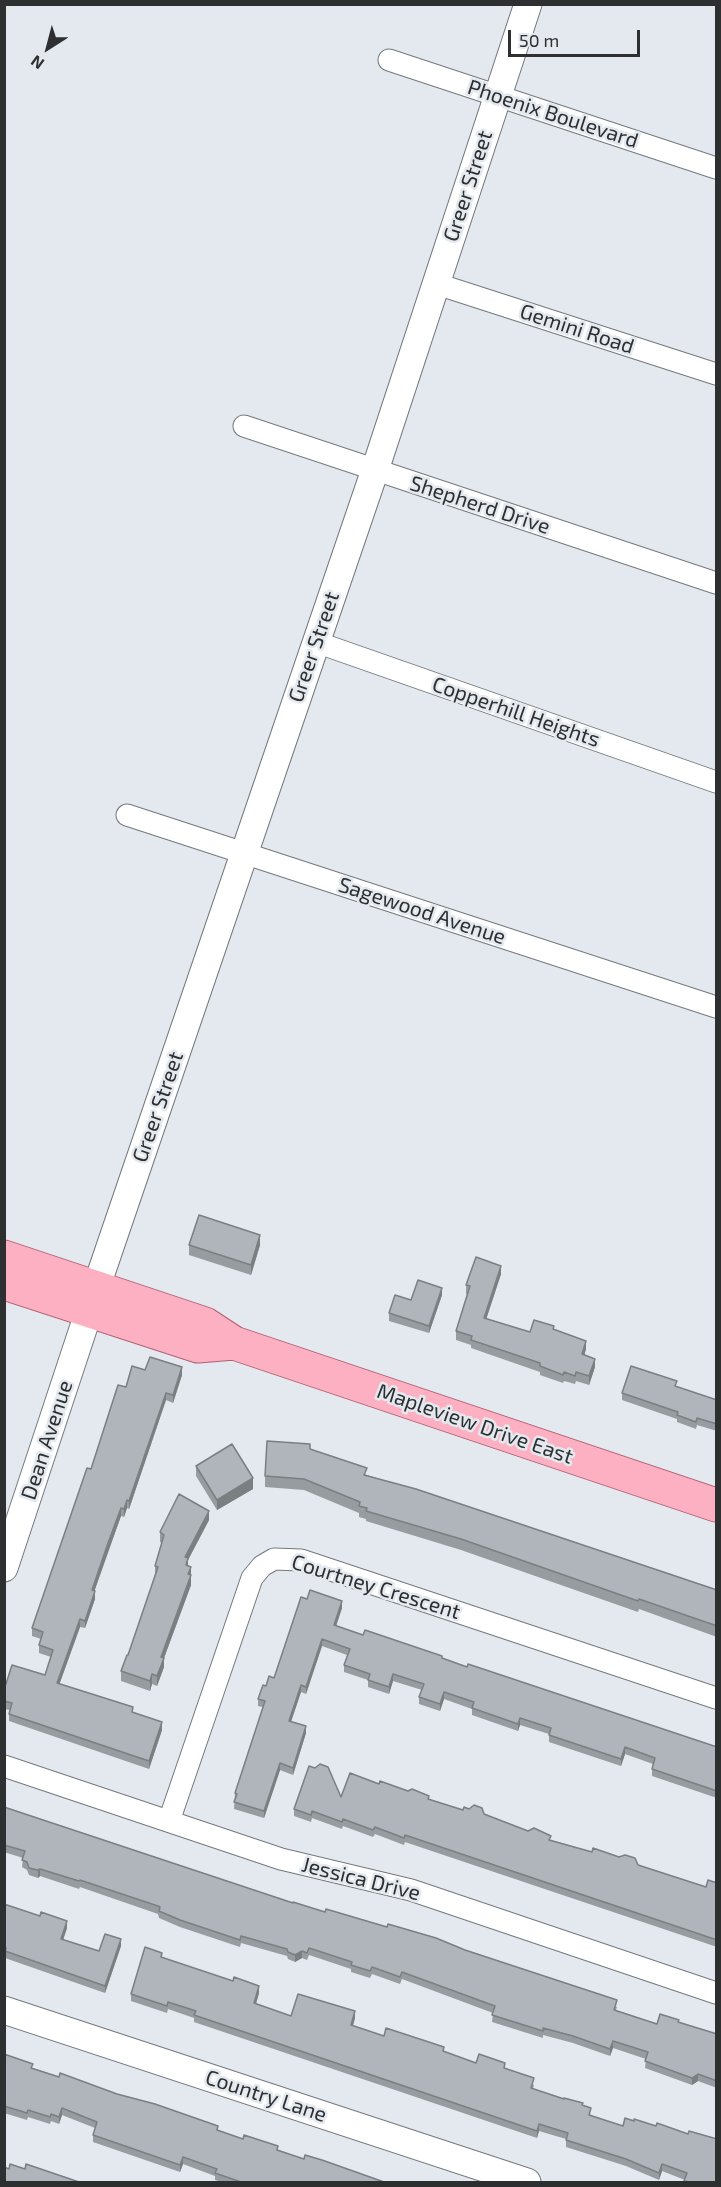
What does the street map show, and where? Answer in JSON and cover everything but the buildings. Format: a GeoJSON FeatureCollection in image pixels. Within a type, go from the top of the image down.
{"type":"FeatureCollection","features":[{"type":"Feature","properties":{"kind":"main road","name":"Mapleview Drive East"},"geometry":{"type":"LineString","coordinates":[[4,1257],[93,1299]]}},
{"type":"Feature","properties":{"kind":"main road","name":"Mapleview Drive East"},"geometry":{"type":"LineString","coordinates":[[4,1283],[93,1299],[205,1324],[234,1343],[717,1505]]}},
{"type":"Feature","properties":{"kind":"street","name":"Greer Street"},"geometry":{"type":"LineString","coordinates":[[93,1299],[375,470],[528,4]]}},
{"type":"Feature","properties":{"kind":"street","name":"Phoenix Boulevard"},"geometry":{"type":"LineString","coordinates":[[389,60],[717,168]]}},
{"type":"Feature","properties":{"kind":"street","name":"Gemini Road"},"geometry":{"type":"LineString","coordinates":[[437,284],[717,374]]}},
{"type":"Feature","properties":{"kind":"street","name":"Shepherd Drive"},"geometry":{"type":"LineString","coordinates":[[244,426],[717,583]]}},
{"type":"Feature","properties":{"kind":"street","name":"Copperhill Heights"},"geometry":{"type":"LineString","coordinates":[[316,642],[717,782]]}},
{"type":"Feature","properties":{"kind":"street","name":"Sagewood Avenue"},"geometry":{"type":"LineString","coordinates":[[128,815],[717,1007]]}},
{"type":"Feature","properties":{"kind":"street","name":"Dean Avenue"},"geometry":{"type":"LineString","coordinates":[[4,1568],[93,1299]]}},
{"type":"Feature","properties":{"kind":"street","name":"Courtney Crescent"},"geometry":{"type":"LineString","coordinates":[[169,1821],[252,1578],[262,1566],[274,1559],[302,1560],[717,1698]]}},
{"type":"Feature","properties":{"kind":"street","name":"Jessica Drive"},"geometry":{"type":"LineString","coordinates":[[4,1766],[281,1859],[411,1890],[717,1993]]}},
{"type":"Feature","properties":{"kind":"street","name":"Country Lane"},"geometry":{"type":"LineString","coordinates":[[4,2010],[527,2182]]}}]}
